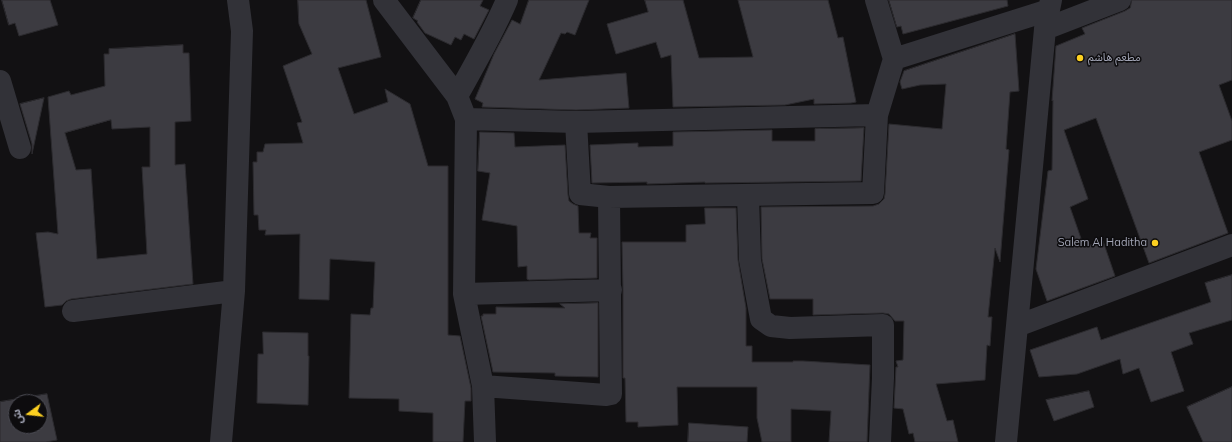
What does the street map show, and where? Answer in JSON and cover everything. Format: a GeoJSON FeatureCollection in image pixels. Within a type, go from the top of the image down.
{"type":"FeatureCollection","features":[{"type":"Feature","properties":{"kind":"street"},"geometry":{"type":"LineString","coordinates":[[221,442],[234,291],[242,31],[238,0]]}},
{"type":"Feature","properties":{"kind":"street"},"geometry":{"type":"LineString","coordinates":[[384,0],[457,96],[466,119],[464,294],[483,386],[485,442]]}},
{"type":"Feature","properties":{"kind":"street"},"geometry":{"type":"LineString","coordinates":[[457,96],[483,50],[507,0]]}},
{"type":"Feature","properties":{"kind":"street"},"geometry":{"type":"LineString","coordinates":[[576,122],[580,194],[609,197],[873,193],[877,115],[894,59],[876,0]]}},
{"type":"Feature","properties":{"kind":"street"},"geometry":{"type":"LineString","coordinates":[[894,59],[1048,13],[1120,0]]}},
{"type":"Feature","properties":{"kind":"street"},"geometry":{"type":"LineString","coordinates":[[1006,442],[1048,13]]}},
{"type":"Feature","properties":{"kind":"street"},"geometry":{"type":"LineString","coordinates":[[0,80],[20,148]]}},
{"type":"Feature","properties":{"kind":"street"},"geometry":{"type":"LineString","coordinates":[[466,119],[576,122],[877,115]]}},
{"type":"Feature","properties":{"kind":"street"},"geometry":{"type":"LineString","coordinates":[[748,196],[750,260],[761,319],[771,326],[790,328],[883,325],[883,378],[880,442]]}},
{"type":"Feature","properties":{"kind":"street"},"geometry":{"type":"LineString","coordinates":[[483,386],[606,395],[611,394],[609,197]]}},
{"type":"Feature","properties":{"kind":"street"},"geometry":{"type":"LineString","coordinates":[[1017,326],[1232,245]]}},
{"type":"Feature","properties":{"kind":"street"},"geometry":{"type":"LineString","coordinates":[[464,294],[611,290]]}},
{"type":"Feature","properties":{"kind":"street"},"geometry":{"type":"LineString","coordinates":[[73,311],[234,291]]}},
{"type":"Feature","properties":{"kind":"building"},"geometry":{"type":"Polygon","coordinates":[[[2,0],[50,0],[58,25],[19,36],[15,23],[9,25],[2,0]]]}},
{"type":"Feature","properties":{"kind":"building"},"geometry":{"type":"Polygon","coordinates":[[[298,0],[366,0],[381,57],[338,68],[354,114],[388,102],[385,89],[410,104],[428,166],[448,166],[448,335],[460,336],[471,388],[471,401],[465,401],[463,442],[433,442],[433,413],[399,411],[399,399],[349,398],[351,314],[370,315],[371,308],[373,308],[375,262],[330,259],[329,300],[299,299],[300,234],[265,235],[266,230],[259,230],[258,215],[254,215],[253,162],[257,162],[257,152],[263,152],[265,144],[303,143],[297,123],[302,122],[283,66],[312,54],[299,24],[298,0]]]}},
{"type":"Feature","properties":{"kind":"building"},"geometry":{"type":"Polygon","coordinates":[[[421,0],[483,0],[480,6],[489,10],[474,39],[464,34],[461,40],[455,37],[451,45],[425,33],[417,22],[418,21],[413,18],[421,0]]]}},
{"type":"Feature","properties":{"kind":"building"},"geometry":{"type":"Polygon","coordinates":[[[529,0],[589,0],[575,35],[567,32],[565,34],[561,33],[539,80],[626,73],[629,108],[576,110],[482,107],[483,103],[475,99],[494,54],[512,20],[520,24],[529,0]]]}},
{"type":"Feature","properties":{"kind":"building"},"geometry":{"type":"Polygon","coordinates":[[[645,0],[683,0],[699,58],[753,57],[738,0],[828,0],[838,38],[843,37],[856,102],[814,104],[814,99],[785,105],[673,107],[671,55],[661,58],[656,42],[616,54],[607,24],[648,12],[645,0]]]}},
{"type":"Feature","properties":{"kind":"building"},"geometry":{"type":"Polygon","coordinates":[[[889,0],[1007,0],[1008,6],[903,34],[901,26],[897,27],[889,0]]]}},
{"type":"Feature","properties":{"kind":"building"},"geometry":{"type":"Polygon","coordinates":[[[1132,0],[1232,0],[1232,80],[1219,85],[1232,121],[1232,140],[1199,152],[1228,233],[1149,263],[1096,118],[1064,130],[1088,199],[1070,207],[1084,247],[1103,241],[1115,276],[1047,301],[1036,269],[1048,171],[1052,170],[1053,100],[1052,101],[1056,46],[1085,34],[1082,28],[1130,8],[1132,0]]]}},
{"type":"Feature","properties":{"kind":"building"},"geometry":{"type":"Polygon","coordinates":[[[1015,34],[1019,91],[1010,92],[1006,149],[1009,150],[1000,262],[995,248],[988,317],[992,317],[990,346],[987,345],[985,380],[936,384],[947,421],[953,420],[958,442],[915,442],[913,433],[909,434],[903,409],[894,408],[896,367],[898,367],[896,361],[903,360],[904,321],[895,321],[889,314],[883,313],[813,315],[813,299],[770,299],[762,259],[761,207],[873,206],[879,204],[884,199],[885,194],[889,124],[942,129],[946,84],[920,85],[902,89],[900,82],[904,71],[1015,34]]]}},
{"type":"Feature","properties":{"kind":"building"},"geometry":{"type":"Polygon","coordinates":[[[183,45],[183,53],[189,53],[191,121],[175,122],[175,165],[185,164],[193,284],[71,299],[62,305],[45,307],[36,233],[48,232],[58,234],[48,97],[69,91],[71,95],[105,86],[104,54],[109,54],[109,49],[183,45]],[[111,120],[65,133],[76,170],[91,169],[97,259],[147,254],[142,167],[150,167],[150,127],[112,129],[111,120]]]}},
{"type":"Feature","properties":{"kind":"building"},"geometry":{"type":"Polygon","coordinates":[[[44,98],[32,154],[32,144],[20,104],[44,98]]]}},
{"type":"Feature","properties":{"kind":"building"},"geometry":{"type":"Polygon","coordinates":[[[864,128],[861,181],[647,184],[647,182],[592,183],[590,145],[638,143],[638,147],[673,146],[673,132],[772,130],[772,141],[815,141],[815,129],[864,128]]]}},
{"type":"Feature","properties":{"kind":"building"},"geometry":{"type":"Polygon","coordinates":[[[480,132],[514,133],[515,147],[565,145],[568,195],[569,201],[578,206],[579,233],[591,233],[590,238],[597,238],[597,278],[527,279],[527,266],[518,267],[517,226],[482,220],[490,173],[478,171],[480,132]]]}},
{"type":"Feature","properties":{"kind":"building"},"geometry":{"type":"Polygon","coordinates":[[[705,208],[736,208],[738,260],[746,308],[746,346],[752,346],[752,362],[803,361],[870,365],[867,442],[829,442],[831,411],[791,409],[791,442],[762,442],[757,418],[757,387],[677,387],[678,425],[638,427],[638,422],[626,422],[625,378],[623,378],[622,242],[686,242],[686,225],[705,224],[705,208]]]}},
{"type":"Feature","properties":{"kind":"building"},"geometry":{"type":"Polygon","coordinates":[[[1232,275],[1232,320],[1189,333],[1193,344],[1171,352],[1184,391],[1151,402],[1139,368],[1123,374],[1120,359],[1077,374],[1039,377],[1030,350],[1097,327],[1101,340],[1211,302],[1205,283],[1232,275]]]}},
{"type":"Feature","properties":{"kind":"building"},"geometry":{"type":"Polygon","coordinates":[[[598,303],[598,377],[555,376],[555,373],[493,372],[481,316],[483,316],[483,314],[496,314],[496,307],[565,308],[560,304],[598,303]]]}},
{"type":"Feature","properties":{"kind":"building"},"geometry":{"type":"Polygon","coordinates":[[[263,332],[308,333],[308,405],[257,403],[258,354],[263,354],[263,332]]]}},
{"type":"Feature","properties":{"kind":"building"},"geometry":{"type":"Polygon","coordinates":[[[1232,387],[1232,442],[1203,442],[1187,407],[1232,387]]]}},
{"type":"Feature","properties":{"kind":"building"},"geometry":{"type":"Polygon","coordinates":[[[1089,391],[1094,407],[1054,421],[1046,400],[1089,391]]]}},
{"type":"Feature","properties":{"kind":"building"},"geometry":{"type":"Polygon","coordinates":[[[48,399],[57,440],[46,442],[0,442],[0,402],[8,401],[8,434],[48,434],[48,399]]]}},
{"type":"Feature","properties":{"kind":"building"},"geometry":{"type":"Polygon","coordinates":[[[689,423],[748,427],[747,442],[688,442],[689,423]]]}},
{"type":"Feature","properties":{"kind":"place","name":"مطعم هاشم"},"geometry":{"type":"Point","coordinates":[1080,58]}},
{"type":"Feature","properties":{"kind":"place","name":"Salem Al Haditha"},"geometry":{"type":"Point","coordinates":[1155,243]}}]}
